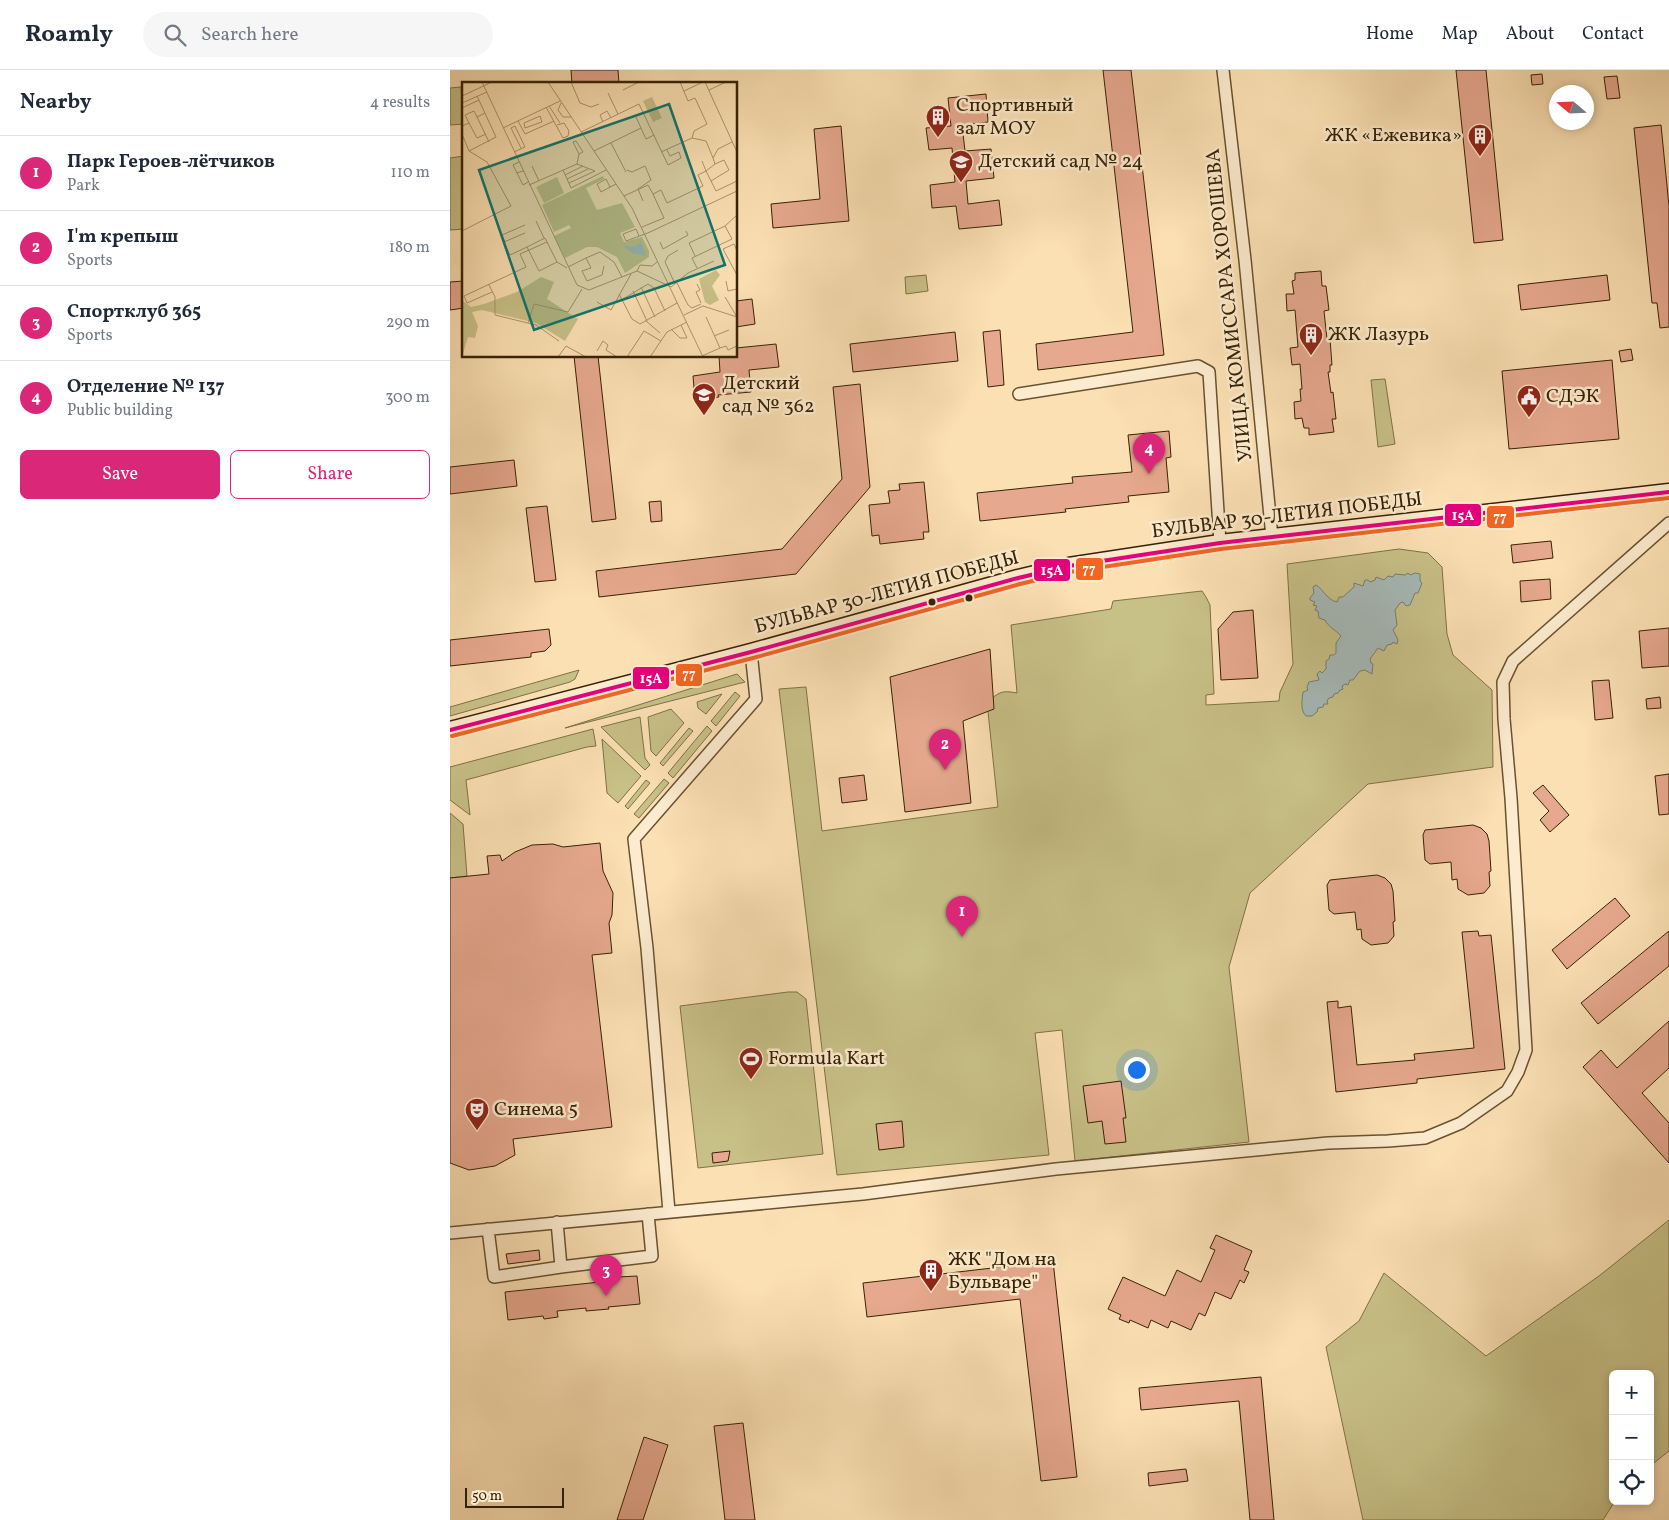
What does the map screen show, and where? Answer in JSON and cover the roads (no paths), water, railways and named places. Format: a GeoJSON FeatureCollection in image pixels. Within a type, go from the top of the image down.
{"type":"FeatureCollection","features":[{"type":"Feature","properties":{"kind":"main road","name":"БУЛЬВАР 30-ЛЕТИЯ ПОБЕДЫ"},"geometry":{"type":"LineString","coordinates":[[450,730],[751,652],[1018,578],[1069,566],[1272,536],[1669,492]]}},
{"type":"Feature","properties":{"kind":"street","name":"УЛИЦА КОМИССАРА ХОРОШЕВА"},"geometry":{"type":"LineString","coordinates":[[1223,70],[1246,269],[1270,499],[1272,536]]}},
{"type":"Feature","properties":{"kind":"street"},"geometry":{"type":"LineString","coordinates":[[1020,394],[1198,366],[1209,372],[1220,543]]}},
{"type":"Feature","properties":{"kind":"street"},"geometry":{"type":"LineString","coordinates":[[450,1233],[863,1194],[1056,1169],[1328,1143],[1424,1138],[1461,1123],[1507,1091],[1518,1072],[1526,1050],[1511,798],[1504,719],[1504,682],[1513,661],[1669,523]]}},
{"type":"Feature","properties":{"kind":"street"},"geometry":{"type":"LineString","coordinates":[[669,1212],[647,948],[634,839],[756,699],[751,652]]}},
{"type":"Feature","properties":{"kind":"street"},"geometry":{"type":"LineString","coordinates":[[488,1229],[494,1277],[561,1266],[652,1256],[648,1214]]}},
{"type":"Feature","properties":{"kind":"street"},"geometry":{"type":"LineString","coordinates":[[557,1222],[561,1266]]}},
{"type":"Feature","properties":{"kind":"place","name":"Спортивный зал МОУ"},"geometry":{"type":"Point","coordinates":[938,138]}},
{"type":"Feature","properties":{"kind":"place","name":"ЖК «Ежевика»"},"geometry":{"type":"Point","coordinates":[1480,157]}},
{"type":"Feature","properties":{"kind":"place","name":"Детский сад № 24"},"geometry":{"type":"Point","coordinates":[961,183]}},
{"type":"Feature","properties":{"kind":"place","name":"ЖК Лазурь"},"geometry":{"type":"Point","coordinates":[1311,356]}},
{"type":"Feature","properties":{"kind":"place","name":"Детский сад № 362"},"geometry":{"type":"Point","coordinates":[704,416]}},
{"type":"Feature","properties":{"kind":"place","name":"СДЭК"},"geometry":{"type":"Point","coordinates":[1529,418]}},
{"type":"Feature","properties":{"kind":"place","name":"Отделение № 137"},"geometry":{"type":"Point","coordinates":[1149,474]}},
{"type":"Feature","properties":{"kind":"place","name":"I'm крепыш"},"geometry":{"type":"Point","coordinates":[945,770]}},
{"type":"Feature","properties":{"kind":"place","name":"Парк Героев-лётчиков"},"geometry":{"type":"Point","coordinates":[962,937]}},
{"type":"Feature","properties":{"kind":"place","name":"Formula Kart"},"geometry":{"type":"Point","coordinates":[751,1080]}},
{"type":"Feature","properties":{"kind":"place","name":"Синема 5"},"geometry":{"type":"Point","coordinates":[477,1131]}},
{"type":"Feature","properties":{"kind":"place","name":"ЖК \"Дом на Бульваре\""},"geometry":{"type":"Point","coordinates":[931,1292]}},
{"type":"Feature","properties":{"kind":"place","name":"Спортклуб 365"},"geometry":{"type":"Point","coordinates":[606,1296]}}]}
